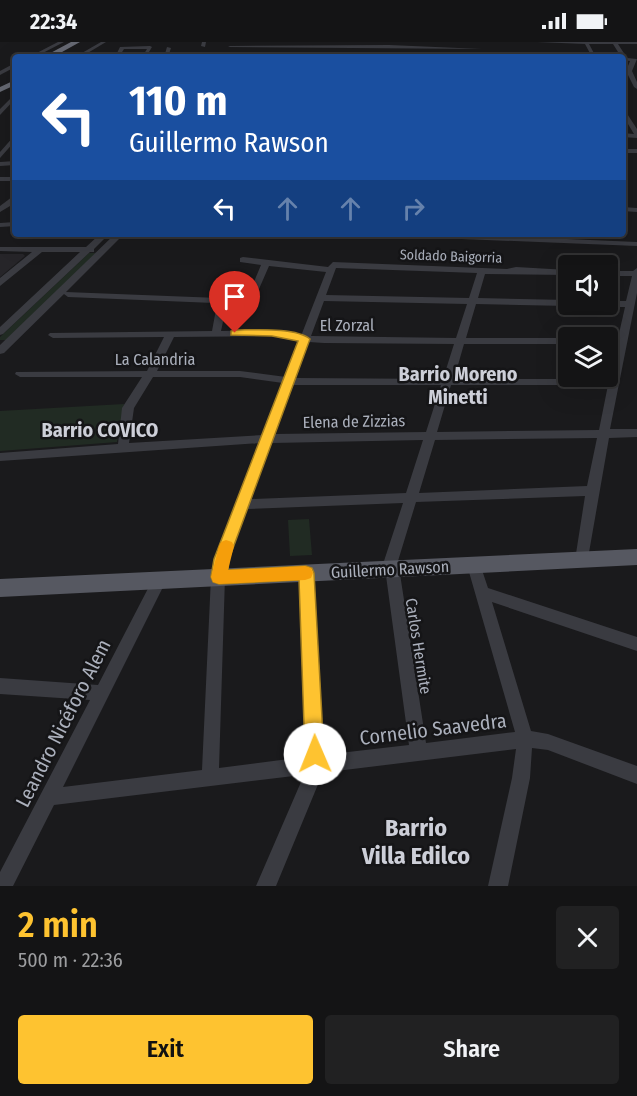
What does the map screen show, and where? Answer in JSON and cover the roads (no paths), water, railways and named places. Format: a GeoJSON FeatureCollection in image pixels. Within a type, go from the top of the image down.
{"type":"FeatureCollection","features":[{"type":"Feature","properties":{"kind":"highway"},"geometry":{"type":"LineString","coordinates":[[56,54],[90,42]]}},
{"type":"Feature","properties":{"kind":"main road","name":"Guillermo Rawson"},"geometry":{"type":"LineString","coordinates":[[0,588],[637,557]]}},
{"type":"Feature","properties":{"kind":"street"},"geometry":{"type":"LineString","coordinates":[[37,54],[60,43],[75,48],[104,42]]}},
{"type":"Feature","properties":{"kind":"street"},"geometry":{"type":"LineString","coordinates":[[539,42],[637,43]]}},
{"type":"Feature","properties":{"kind":"street"},"geometry":{"type":"LineString","coordinates":[[234,44],[389,44],[478,54]]}},
{"type":"Feature","properties":{"kind":"street"},"geometry":{"type":"LineString","coordinates":[[615,44],[625,54]]}},
{"type":"Feature","properties":{"kind":"street"},"geometry":{"type":"LineString","coordinates":[[119,54],[122,48],[150,47],[146,54]]}},
{"type":"Feature","properties":{"kind":"street"},"geometry":{"type":"LineString","coordinates":[[418,47],[446,54]]}},
{"type":"Feature","properties":{"kind":"street"},"geometry":{"type":"LineString","coordinates":[[632,61],[629,70],[637,87]]}},
{"type":"Feature","properties":{"kind":"street"},"geometry":{"type":"LineString","coordinates":[[0,112],[4,104]]}},
{"type":"Feature","properties":{"kind":"street"},"geometry":{"type":"LineString","coordinates":[[626,115],[637,135]]}},
{"type":"Feature","properties":{"kind":"street"},"geometry":{"type":"LineString","coordinates":[[0,160],[12,142]]}},
{"type":"Feature","properties":{"kind":"street"},"geometry":{"type":"LineString","coordinates":[[0,332],[102,237]]}},
{"type":"Feature","properties":{"kind":"street"},"geometry":{"type":"LineString","coordinates":[[2,347],[117,237]]}},
{"type":"Feature","properties":{"kind":"street"},"geometry":{"type":"LineString","coordinates":[[463,237],[637,244]]}},
{"type":"Feature","properties":{"kind":"street"},"geometry":{"type":"LineString","coordinates":[[0,249],[104,250]]}},
{"type":"Feature","properties":{"kind":"street"},"geometry":{"type":"LineString","coordinates":[[0,283],[39,250]]}},
{"type":"Feature","properties":{"kind":"street","name":"Soldado Baigorria"},"geometry":{"type":"LineString","coordinates":[[243,260],[332,267],[558,272]]}},
{"type":"Feature","properties":{"kind":"street"},"geometry":{"type":"LineString","coordinates":[[255,289],[266,263]]}},
{"type":"Feature","properties":{"kind":"street"},"geometry":{"type":"LineString","coordinates":[[210,777],[220,595],[219,577],[222,559],[287,381],[332,267]]}},
{"type":"Feature","properties":{"kind":"street","name":"Carlos Hermite"},"geometry":{"type":"LineString","coordinates":[[419,752],[391,569],[393,552],[482,271]]}},
{"type":"Feature","properties":{"kind":"street"},"geometry":{"type":"LineString","coordinates":[[618,275],[636,278],[618,359]]}},
{"type":"Feature","properties":{"kind":"street"},"geometry":{"type":"LineString","coordinates":[[68,294],[216,300],[222,303],[216,333]]}},
{"type":"Feature","properties":{"kind":"street"},"geometry":{"type":"LineString","coordinates":[[320,298],[558,303]]}},
{"type":"Feature","properties":{"kind":"street"},"geometry":{"type":"LineString","coordinates":[[618,303],[629,304]]}},
{"type":"Feature","properties":{"kind":"street","name":"El Zorzal"},"geometry":{"type":"LineString","coordinates":[[53,335],[272,333],[305,339],[558,340]]}},
{"type":"Feature","properties":{"kind":"street"},"geometry":{"type":"LineString","coordinates":[[123,447],[128,408],[150,374],[170,335]]}},
{"type":"Feature","properties":{"kind":"street","name":"La Calandria"},"geometry":{"type":"LineString","coordinates":[[20,374],[240,374],[287,381],[558,382]]}},
{"type":"Feature","properties":{"kind":"street"},"geometry":{"type":"LineString","coordinates":[[582,560],[592,491],[612,387]]}},
{"type":"Feature","properties":{"kind":"street","name":"Elena de Zizzias"},"geometry":{"type":"LineString","coordinates":[[0,457],[123,447],[266,440],[637,433]]}},
{"type":"Feature","properties":{"kind":"street"},"geometry":{"type":"LineString","coordinates":[[242,504],[592,491]]}},
{"type":"Feature","properties":{"kind":"street"},"geometry":{"type":"LineString","coordinates":[[474,565],[525,739],[521,778],[498,886]]}},
{"type":"Feature","properties":{"kind":"street"},"geometry":{"type":"LineString","coordinates":[[266,886],[310,782],[313,765],[315,741],[306,573]]}},
{"type":"Feature","properties":{"kind":"street","name":"Leandro Nicéforo Alem"},"geometry":{"type":"LineString","coordinates":[[3,886],[160,579]]}},
{"type":"Feature","properties":{"kind":"street"},"geometry":{"type":"LineString","coordinates":[[482,592],[637,644]]}},
{"type":"Feature","properties":{"kind":"street"},"geometry":{"type":"LineString","coordinates":[[0,686],[102,693]]}},
{"type":"Feature","properties":{"kind":"street","name":"Cornelio Saavedra"},"geometry":{"type":"LineString","coordinates":[[50,797],[525,739],[548,742],[637,776]]}},
{"type":"Feature","properties":{"kind":"district","name":"Barrio Moreno Minetti"},"geometry":{"type":"Point","coordinates":[458,386]}},
{"type":"Feature","properties":{"kind":"district","name":"Barrio COVICO"},"geometry":{"type":"Point","coordinates":[100,430]}},
{"type":"Feature","properties":{"kind":"district","name":"Barrio Villa Edilco"},"geometry":{"type":"Point","coordinates":[416,842]}}]}
